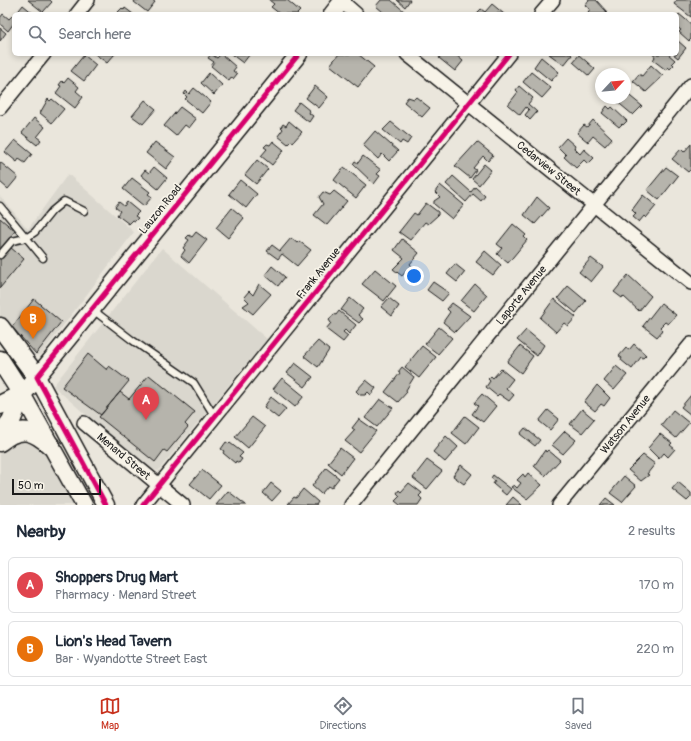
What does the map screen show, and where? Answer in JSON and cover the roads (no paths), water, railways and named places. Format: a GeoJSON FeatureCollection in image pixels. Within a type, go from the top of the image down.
{"type":"FeatureCollection","features":[{"type":"Feature","properties":{"kind":"main road"},"geometry":{"type":"LineString","coordinates":[[0,327],[37,377]]}},
{"type":"Feature","properties":{"kind":"main road"},"geometry":{"type":"LineString","coordinates":[[0,360],[22,394]]}},
{"type":"Feature","properties":{"kind":"main road","name":"Lauzon Road"},"geometry":{"type":"LineString","coordinates":[[0,435],[11,421],[22,394],[37,377]]}},
{"type":"Feature","properties":{"kind":"main road","name":"Lauzon Road"},"geometry":{"type":"LineString","coordinates":[[0,405],[22,394]]}},
{"type":"Feature","properties":{"kind":"main road"},"geometry":{"type":"LineString","coordinates":[[0,442],[16,433],[30,431],[40,436],[51,446]]}},
{"type":"Feature","properties":{"kind":"street"},"geometry":{"type":"LineString","coordinates":[[79,12],[88,0]]}},
{"type":"Feature","properties":{"kind":"street"},"geometry":{"type":"LineString","coordinates":[[543,12],[553,0]]}},
{"type":"Feature","properties":{"kind":"street"},"geometry":{"type":"LineString","coordinates":[[339,4],[353,12]]}},
{"type":"Feature","properties":{"kind":"street"},"geometry":{"type":"LineString","coordinates":[[0,108],[42,56]]}},
{"type":"Feature","properties":{"kind":"street","name":"Lauzon Road"},"geometry":{"type":"LineString","coordinates":[[37,377],[297,56]]}},
{"type":"Feature","properties":{"kind":"street","name":"Cedarview Street"},"geometry":{"type":"LineString","coordinates":[[410,56],[691,283]]}},
{"type":"Feature","properties":{"kind":"street","name":"Frank Avenue"},"geometry":{"type":"LineString","coordinates":[[143,505],[507,56]]}},
{"type":"Feature","properties":{"kind":"street","name":"Laporte Avenue"},"geometry":{"type":"LineString","coordinates":[[351,505],[691,85]]}},
{"type":"Feature","properties":{"kind":"street","name":"Watson Avenue"},"geometry":{"type":"LineString","coordinates":[[559,505],[691,344]]}},
{"type":"Feature","properties":{"kind":"street"},"geometry":{"type":"LineString","coordinates":[[37,377],[106,505]]}},
{"type":"Feature","properties":{"kind":"street"},"geometry":{"type":"LineString","coordinates":[[22,394],[84,505]]}},
{"type":"Feature","properties":{"kind":"street","name":"Menard Street"},"geometry":{"type":"LineString","coordinates":[[84,423],[182,505]]}},
{"type":"Feature","properties":{"kind":"lane"},"geometry":{"type":"LineString","coordinates":[[0,254],[12,241],[26,238],[34,232],[52,211],[64,201],[84,211]]}},
{"type":"Feature","properties":{"kind":"lane"},"geometry":{"type":"LineString","coordinates":[[0,206],[43,258]]}},
{"type":"Feature","properties":{"kind":"lane"},"geometry":{"type":"LineString","coordinates":[[92,310],[194,383],[215,417]]}},
{"type":"Feature","properties":{"kind":"place","name":"Lion's Head Tavern"},"geometry":{"type":"Point","coordinates":[33,339]}},
{"type":"Feature","properties":{"kind":"place","name":"Shoppers Drug Mart"},"geometry":{"type":"Point","coordinates":[146,420]}}]}
